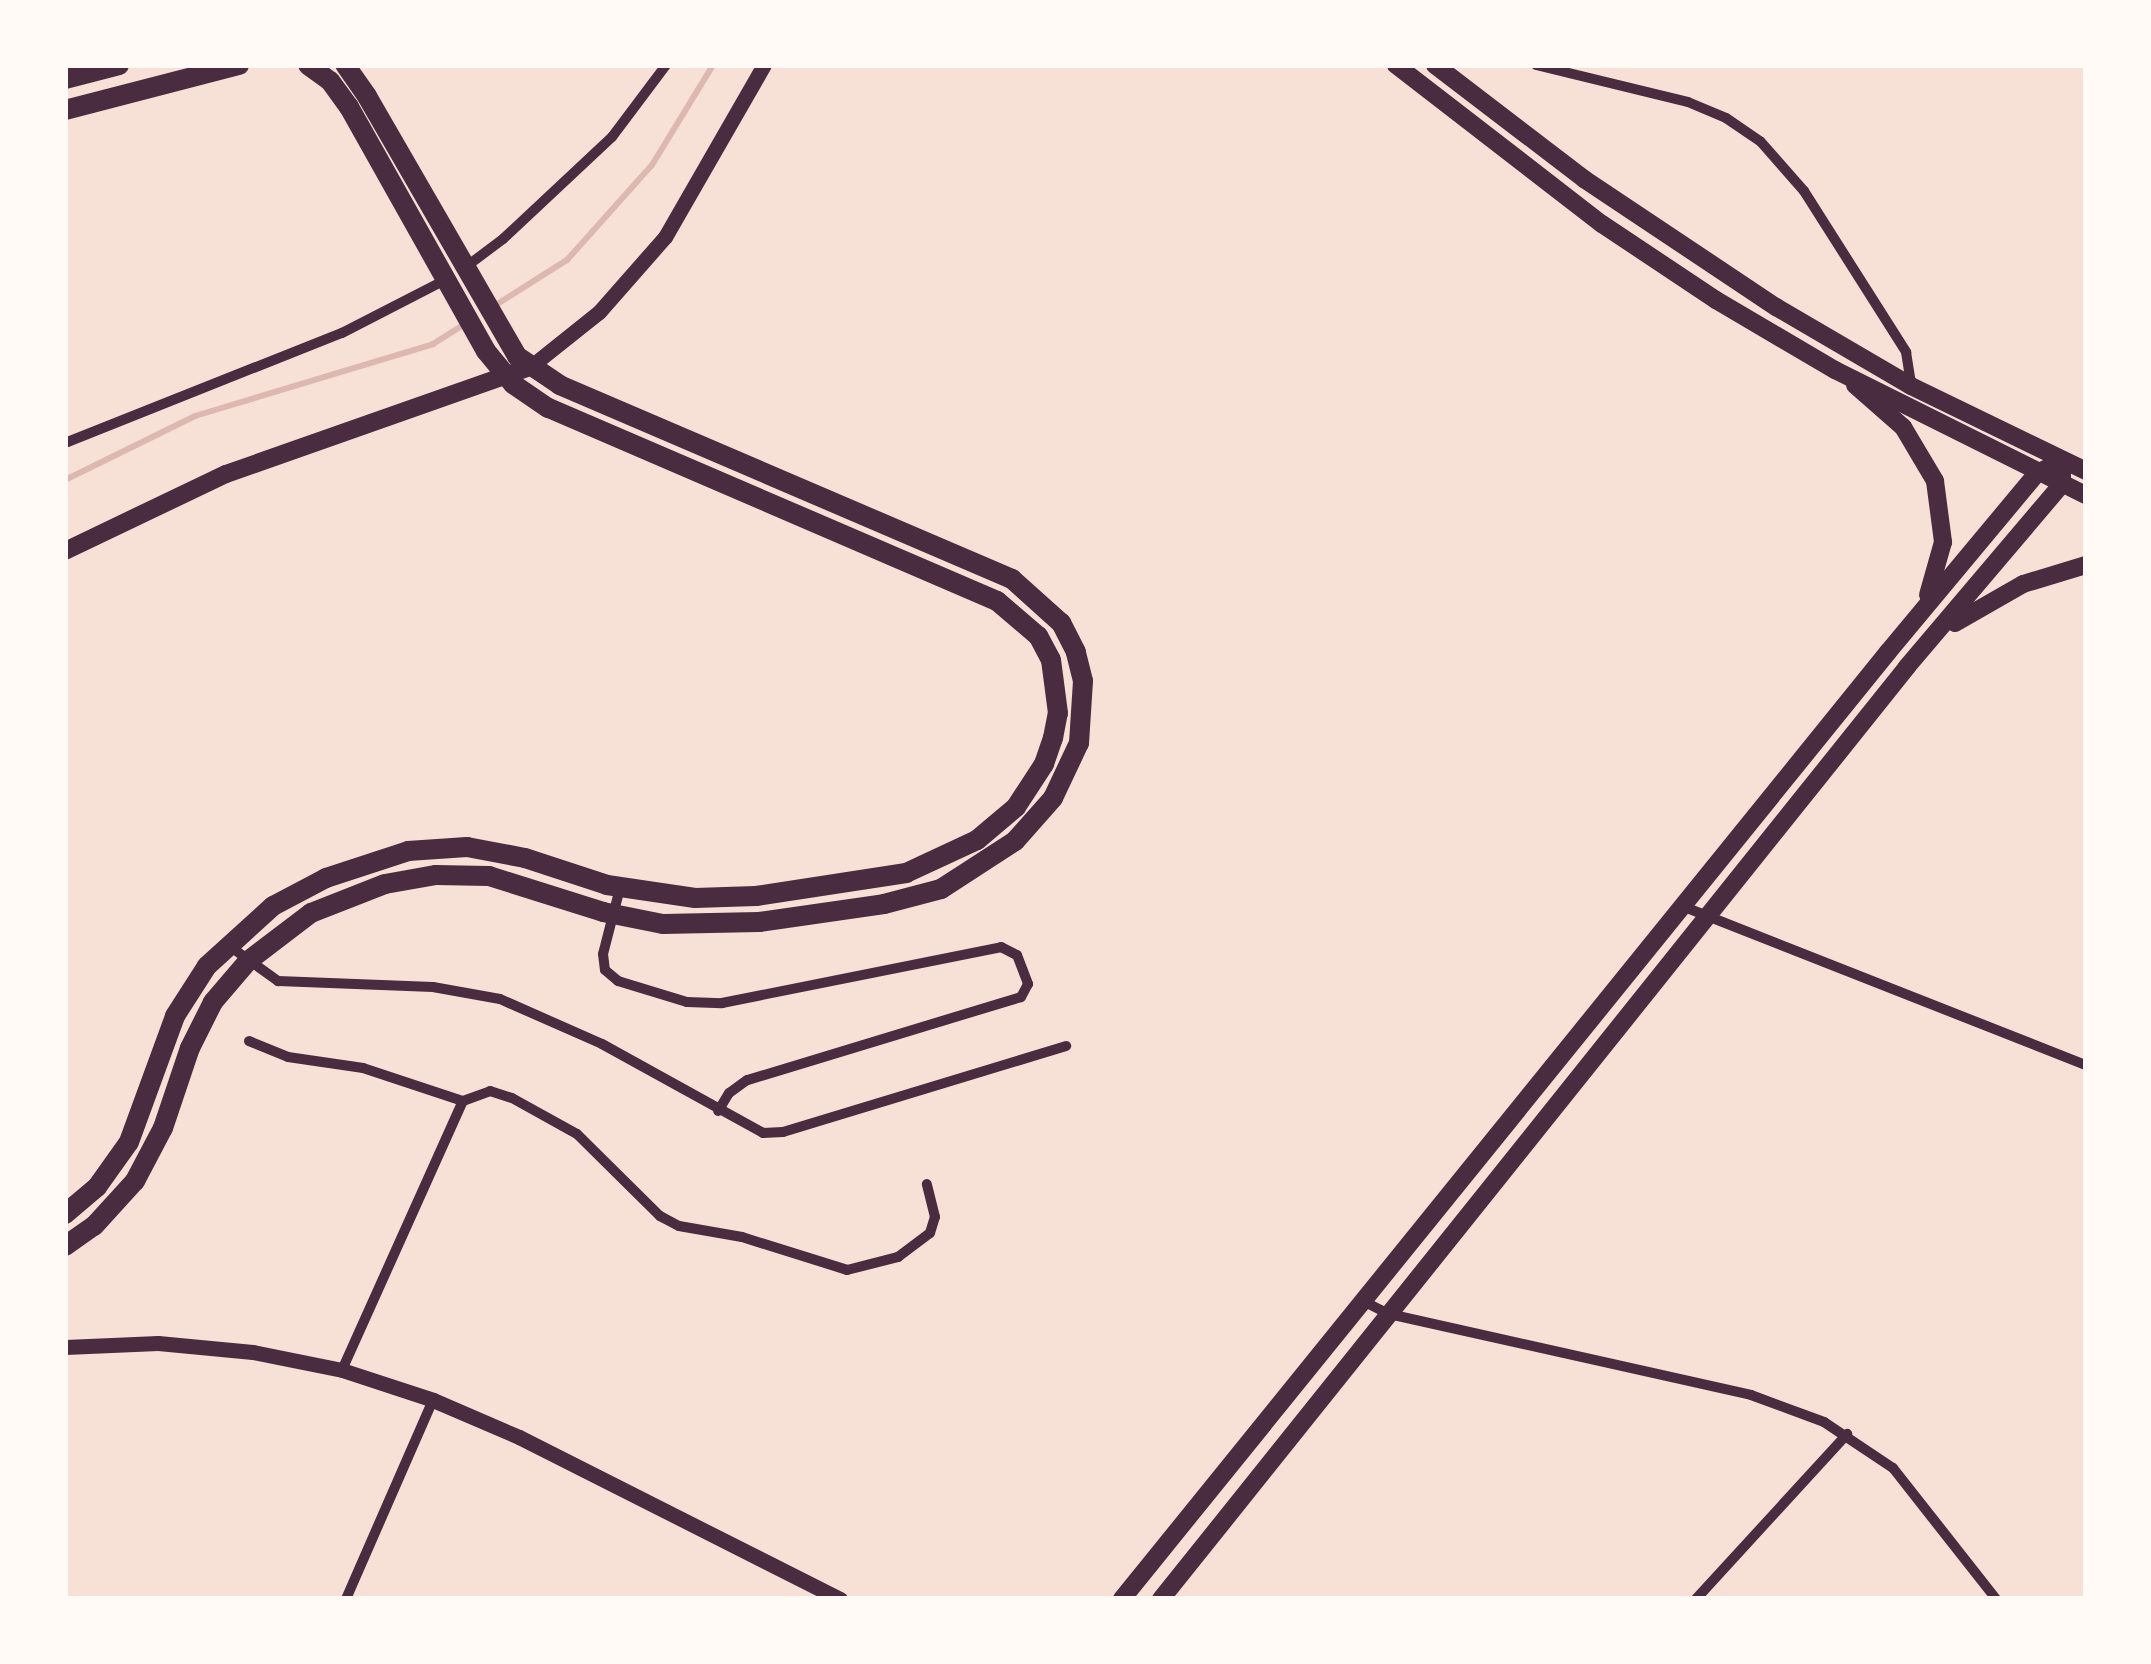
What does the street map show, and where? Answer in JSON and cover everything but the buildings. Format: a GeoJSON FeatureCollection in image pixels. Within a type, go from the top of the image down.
{"type":"FeatureCollection","features":[{"type":"Feature","properties":{"kind":"highway"},"geometry":{"type":"LineString","coordinates":[[65,79],[119,65]]}},
{"type":"Feature","properties":{"kind":"highway"},"geometry":{"type":"LineString","coordinates":[[65,110],[240,65]]}},
{"type":"Feature","properties":{"kind":"highway"},"geometry":{"type":"LineString","coordinates":[[65,1214],[97,1187],[129,1142],[175,1016],[227,944],[299,890],[353,866],[408,851],[467,847],[497,851],[620,888],[694,898],[756,896],[906,873],[954,853],[1016,807],[1044,764],[1058,712],[1051,660],[1038,636],[1019,617],[973,588],[548,408],[508,378],[488,354],[349,106],[330,81],[308,65]]}},
{"type":"Feature","properties":{"kind":"highway"},"geometry":{"type":"LineString","coordinates":[[65,1246],[94,1226],[135,1181],[163,1128],[200,1024],[248,960],[289,927],[323,908],[385,884],[436,875],[489,876],[613,915],[696,926],[759,922],[884,904],[940,889],[966,876],[1015,841],[1053,798],[1079,743],[1083,682],[1076,652],[1061,623],[1038,598],[1012,579],[560,385],[530,367],[506,343],[367,96],[344,65]]}},
{"type":"Feature","properties":{"kind":"main road"},"geometry":{"type":"LineString","coordinates":[[1396,65],[1602,224],[1716,300],[1834,370],[2086,495]]}},
{"type":"Feature","properties":{"kind":"main road"},"geometry":{"type":"LineString","coordinates":[[1434,65],[1647,224],[1911,386],[2086,471]]}},
{"type":"Feature","properties":{"kind":"main road"},"geometry":{"type":"LineString","coordinates":[[65,551],[226,474],[508,378],[530,367]]}},
{"type":"Feature","properties":{"kind":"main road"},"geometry":{"type":"LineString","coordinates":[[1834,370],[1903,427],[1927,461],[1941,502],[1943,542],[1934,581],[1926,601],[1888,652]]}},
{"type":"Feature","properties":{"kind":"main road"},"geometry":{"type":"LineString","coordinates":[[1122,1596],[2037,472],[2062,461]]}},
{"type":"Feature","properties":{"kind":"main road"},"geometry":{"type":"LineString","coordinates":[[1160,1599],[1907,668],[2062,484],[2062,461]]}},
{"type":"Feature","properties":{"kind":"main road"},"geometry":{"type":"LineString","coordinates":[[1907,668],[1972,610],[2023,584],[2086,565]]}},
{"type":"Feature","properties":{"kind":"street"},"geometry":{"type":"LineString","coordinates":[[65,443],[342,333],[470,277],[504,239],[612,136],[666,65]]}},
{"type":"Feature","properties":{"kind":"street"},"geometry":{"type":"LineString","coordinates":[[530,367],[600,312],[665,237],[764,65]]}},
{"type":"Feature","properties":{"kind":"street"},"geometry":{"type":"LineString","coordinates":[[1536,65],[1688,102],[1726,118],[1761,142],[1804,190],[1906,352],[1911,386]]}},
{"type":"Feature","properties":{"kind":"street"},"geometry":{"type":"LineString","coordinates":[[620,888],[603,954],[610,976],[704,1005],[1001,947],[1017,955],[1028,984],[1021,997],[747,1080],[729,1093],[718,1110]]}},
{"type":"Feature","properties":{"kind":"street"},"geometry":{"type":"LineString","coordinates":[[1682,906],[1706,919],[2086,1065]]}},
{"type":"Feature","properties":{"kind":"street"},"geometry":{"type":"LineString","coordinates":[[227,944],[278,982],[433,986],[500,999],[602,1044],[762,1134],[783,1132],[1066,1046]]}},
{"type":"Feature","properties":{"kind":"street"},"geometry":{"type":"LineString","coordinates":[[249,1041],[288,1056],[362,1068],[462,1101],[490,1091],[545,1114],[596,1150],[644,1203],[679,1226],[742,1237],[847,1270],[898,1257],[930,1233],[935,1217],[927,1184]]}},
{"type":"Feature","properties":{"kind":"street"},"geometry":{"type":"LineString","coordinates":[[342,1370],[462,1101]]}},
{"type":"Feature","properties":{"kind":"street"},"geometry":{"type":"LineString","coordinates":[[1363,1301],[1389,1314],[1751,1394],[1800,1411],[1847,1434],[1912,1487],[1996,1599]]}},
{"type":"Feature","properties":{"kind":"street"},"geometry":{"type":"LineString","coordinates":[[65,1347],[158,1344],[253,1352],[342,1370],[433,1400],[518,1437],[840,1599]]}},
{"type":"Feature","properties":{"kind":"street"},"geometry":{"type":"LineString","coordinates":[[346,1599],[433,1400]]}},
{"type":"Feature","properties":{"kind":"street"},"geometry":{"type":"LineString","coordinates":[[1696,1599],[1847,1434]]}},
{"type":"Feature","properties":{"kind":"waterway"},"geometry":{"type":"LineString","coordinates":[[491,308],[567,260],[652,165],[713,65]]}},
{"type":"Feature","properties":{"kind":"waterway"},"geometry":{"type":"LineString","coordinates":[[65,480],[195,416],[433,344],[468,322]]}}]}
